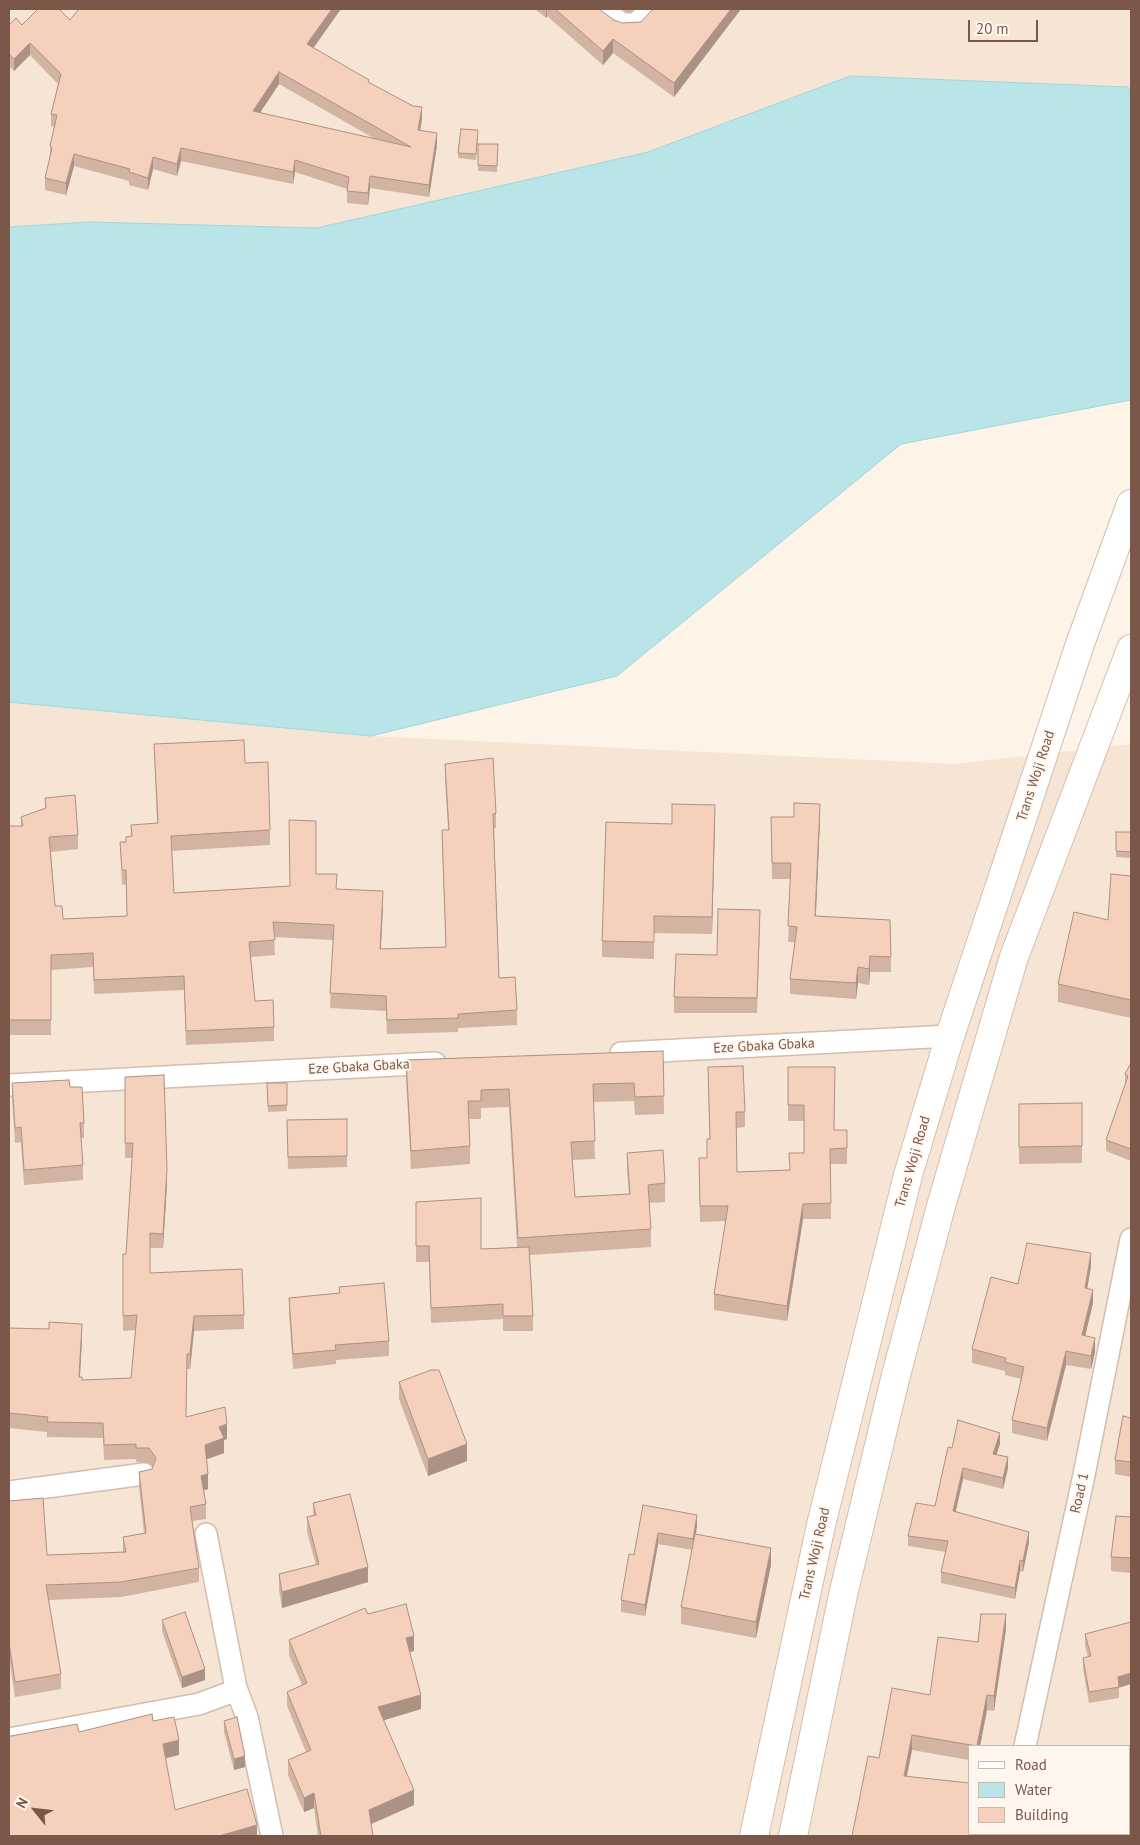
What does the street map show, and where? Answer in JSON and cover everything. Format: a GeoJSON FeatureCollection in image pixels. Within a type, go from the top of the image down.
{"type":"FeatureCollection","features":[{"type":"Feature","properties":{"kind":"main road","name":"Trans Woji Road"},"geometry":{"type":"LineString","coordinates":[[754,1836],[824,1509],[908,1175],[950,1036],[1080,644],[1131,504]]}},
{"type":"Feature","properties":{"kind":"main road"},"geometry":{"type":"LineString","coordinates":[[793,1836],[843,1595],[895,1379],[941,1206],[1014,957],[1130,653]]}},
{"type":"Feature","properties":{"kind":"main road"},"geometry":{"type":"LineString","coordinates":[[824,1509],[862,1516]]}},
{"type":"Feature","properties":{"kind":"main road"},"geometry":{"type":"LineString","coordinates":[[776,1733],[811,1745]]}},
{"type":"Feature","properties":{"kind":"street"},"geometry":{"type":"LineString","coordinates":[[602,9],[622,24],[636,24],[651,9]]}},
{"type":"Feature","properties":{"kind":"street","name":"Eze Gbaka Gbaka"},"geometry":{"type":"LineString","coordinates":[[600,1054],[950,1036]]}},
{"type":"Feature","properties":{"kind":"street","name":"Eze Gbaka Gbaka"},"geometry":{"type":"LineString","coordinates":[[9,1085],[455,1062]]}},
{"type":"Feature","properties":{"kind":"street","name":"Road 1"},"geometry":{"type":"LineString","coordinates":[[1024,1745],[1084,1474],[1131,1239]]}},
{"type":"Feature","properties":{"kind":"street"},"geometry":{"type":"LineString","coordinates":[[9,1492],[144,1474]]}},
{"type":"Feature","properties":{"kind":"street"},"geometry":{"type":"LineString","coordinates":[[206,1534],[236,1688],[247,1717],[272,1836]]}},
{"type":"Feature","properties":{"kind":"street"},"geometry":{"type":"LineString","coordinates":[[9,1739],[190,1706],[229,1693],[236,1688]]}},
{"type":"Feature","properties":{"kind":"shaded area"},"geometry":{"type":"Polygon","coordinates":[[[9,9],[1131,9],[1131,95],[1127,87],[850,76],[648,152],[317,228],[89,222],[9,227],[9,9]]]}},
{"type":"Feature","properties":{"kind":"shaded area"},"geometry":{"type":"Polygon","coordinates":[[[9,702],[371,736],[955,764],[1131,744],[1131,1836],[9,1836],[9,702]]]}},
{"type":"Feature","properties":{"kind":"water"},"geometry":{"type":"Polygon","coordinates":[[[850,76],[1128,87],[1131,95],[1131,400],[901,444],[617,676],[371,736],[9,702],[9,227],[89,222],[317,228],[648,152],[850,76]]]}},
{"type":"Feature","properties":{"kind":"building"},"geometry":{"type":"Polygon","coordinates":[[[38,9],[59,9],[70,20],[79,9],[332,9],[307,44],[369,80],[368,82],[413,106],[422,107],[418,130],[437,133],[429,185],[370,176],[368,193],[347,191],[349,177],[295,160],[293,172],[181,148],[177,164],[153,157],[148,178],[129,172],[130,169],[74,154],[66,183],[45,178],[57,115],[51,114],[61,74],[30,43],[14,59],[9,54],[9,25],[16,18],[22,25],[38,9]],[[279,72],[253,111],[411,147],[279,72]]]}},
{"type":"Feature","properties":{"kind":"building"},"geometry":{"type":"Polygon","coordinates":[[[555,9],[599,9],[614,20],[622,23],[641,22],[653,9],[731,9],[674,83],[613,39],[603,51],[555,9]]]}},
{"type":"Feature","properties":{"kind":"building"},"geometry":{"type":"Polygon","coordinates":[[[461,129],[478,130],[476,154],[458,153],[461,129]]]}},
{"type":"Feature","properties":{"kind":"building"},"geometry":{"type":"Polygon","coordinates":[[[478,144],[498,144],[497,166],[478,165],[478,144]]]}},
{"type":"Feature","properties":{"kind":"building"},"geometry":{"type":"Polygon","coordinates":[[[244,740],[245,763],[268,762],[270,830],[171,836],[174,893],[290,886],[289,820],[316,821],[316,874],[337,874],[336,889],[383,891],[380,949],[446,947],[442,830],[449,830],[445,764],[493,758],[496,813],[493,814],[499,978],[515,977],[517,1010],[458,1014],[458,1018],[387,1020],[386,996],[330,993],[334,925],[273,922],[275,940],[249,942],[255,1001],[273,1000],[274,1027],[186,1031],[184,976],[94,980],[93,953],[51,955],[51,1020],[9,1020],[9,826],[23,826],[21,817],[46,808],[45,798],[75,795],[78,835],[49,837],[55,906],[62,906],[63,919],[127,916],[126,870],[122,870],[120,842],[126,842],[126,837],[132,836],[131,825],[158,823],[154,744],[244,740]]]}},
{"type":"Feature","properties":{"kind":"building"},"geometry":{"type":"Polygon","coordinates":[[[794,803],[820,804],[815,916],[890,920],[891,957],[870,956],[869,969],[858,967],[856,983],[790,979],[797,927],[788,926],[791,863],[772,863],[771,817],[794,817],[794,803]]]}},
{"type":"Feature","properties":{"kind":"building"},"geometry":{"type":"Polygon","coordinates":[[[672,804],[715,805],[712,917],[654,916],[654,942],[602,941],[606,822],[672,824],[672,804]]]}},
{"type":"Feature","properties":{"kind":"building"},"geometry":{"type":"Polygon","coordinates":[[[1116,832],[1131,832],[1131,852],[1116,851],[1116,832]]]}},
{"type":"Feature","properties":{"kind":"building"},"geometry":{"type":"Polygon","coordinates":[[[1111,874],[1131,876],[1131,1000],[1058,984],[1074,912],[1108,920],[1111,874]]]}},
{"type":"Feature","properties":{"kind":"building"},"geometry":{"type":"Polygon","coordinates":[[[718,909],[760,910],[757,998],[674,997],[676,954],[717,955],[718,909]]]}},
{"type":"Feature","properties":{"kind":"building"},"geometry":{"type":"Polygon","coordinates":[[[663,1051],[664,1096],[635,1097],[634,1083],[593,1084],[595,1141],[571,1142],[575,1197],[630,1194],[627,1153],[663,1150],[665,1183],[648,1185],[651,1229],[518,1238],[509,1089],[481,1090],[481,1101],[468,1101],[470,1146],[411,1151],[406,1060],[663,1051]]]}},
{"type":"Feature","properties":{"kind":"building"},"geometry":{"type":"Polygon","coordinates":[[[1131,1063],[1131,1149],[1106,1140],[1128,1076],[1125,1074],[1131,1063]]]}},
{"type":"Feature","properties":{"kind":"building"},"geometry":{"type":"Polygon","coordinates":[[[743,1066],[745,1112],[736,1112],[737,1172],[790,1170],[789,1153],[804,1153],[804,1105],[788,1105],[788,1067],[835,1067],[834,1130],[847,1130],[847,1148],[830,1149],[831,1203],[803,1204],[787,1306],[714,1294],[728,1206],[700,1206],[699,1158],[707,1158],[707,1139],[710,1139],[708,1067],[743,1066]]]}},
{"type":"Feature","properties":{"kind":"building"},"geometry":{"type":"Polygon","coordinates":[[[164,1075],[167,1169],[163,1234],[150,1233],[150,1273],[242,1269],[244,1315],[194,1316],[190,1354],[187,1354],[186,1417],[225,1407],[227,1424],[219,1427],[224,1438],[205,1445],[208,1474],[201,1476],[206,1504],[190,1507],[199,1568],[121,1582],[46,1585],[61,1674],[15,1682],[9,1642],[9,1501],[43,1498],[47,1555],[126,1552],[123,1537],[146,1533],[139,1472],[152,1469],[156,1458],[149,1448],[136,1448],[136,1444],[104,1445],[103,1423],[47,1422],[48,1417],[9,1413],[9,1328],[49,1329],[49,1322],[82,1324],[79,1377],[82,1377],[82,1380],[131,1378],[137,1315],[123,1316],[123,1254],[126,1254],[133,1143],[125,1143],[125,1077],[164,1075]]]}},
{"type":"Feature","properties":{"kind":"building"},"geometry":{"type":"Polygon","coordinates":[[[69,1080],[70,1087],[82,1087],[84,1123],[80,1123],[83,1165],[24,1170],[21,1127],[15,1128],[12,1083],[69,1080]]]}},
{"type":"Feature","properties":{"kind":"building"},"geometry":{"type":"Polygon","coordinates":[[[267,1083],[287,1083],[287,1105],[268,1106],[267,1083]]]}},
{"type":"Feature","properties":{"kind":"building"},"geometry":{"type":"Polygon","coordinates":[[[1082,1103],[1082,1146],[1019,1147],[1019,1104],[1082,1103]]]}},
{"type":"Feature","properties":{"kind":"building"},"geometry":{"type":"Polygon","coordinates":[[[347,1119],[347,1156],[288,1157],[287,1120],[347,1119]]]}},
{"type":"Feature","properties":{"kind":"building"},"geometry":{"type":"Polygon","coordinates":[[[481,1198],[481,1249],[529,1247],[533,1316],[503,1316],[503,1304],[431,1308],[429,1246],[416,1246],[416,1202],[481,1198]]]}},
{"type":"Feature","properties":{"kind":"building"},"geometry":{"type":"Polygon","coordinates":[[[1027,1243],[1091,1253],[1085,1288],[1093,1290],[1082,1335],[1095,1338],[1091,1356],[1066,1351],[1047,1428],[1012,1420],[1024,1367],[1005,1362],[1006,1358],[972,1349],[991,1277],[1018,1284],[1027,1243]]]}},
{"type":"Feature","properties":{"kind":"building"},"geometry":{"type":"Polygon","coordinates":[[[384,1283],[389,1341],[335,1345],[336,1350],[293,1354],[289,1298],[340,1293],[339,1287],[384,1283]]]}},
{"type":"Feature","properties":{"kind":"building"},"geometry":{"type":"Polygon","coordinates":[[[431,1370],[439,1370],[467,1444],[428,1459],[399,1382],[431,1370]]]}},
{"type":"Feature","properties":{"kind":"building"},"geometry":{"type":"Polygon","coordinates":[[[1123,1416],[1131,1418],[1131,1462],[1115,1460],[1123,1416]]]}},
{"type":"Feature","properties":{"kind":"building"},"geometry":{"type":"Polygon","coordinates":[[[958,1420],[1000,1433],[993,1454],[1008,1457],[1003,1478],[963,1468],[953,1511],[1029,1532],[1023,1561],[1020,1560],[1015,1588],[941,1572],[948,1541],[908,1536],[916,1503],[935,1506],[948,1447],[952,1448],[958,1420]]]}},
{"type":"Feature","properties":{"kind":"building"},"geometry":{"type":"Polygon","coordinates":[[[350,1494],[368,1567],[282,1592],[279,1574],[319,1564],[307,1517],[316,1515],[313,1503],[350,1494]]]}},
{"type":"Feature","properties":{"kind":"building"},"geometry":{"type":"Polygon","coordinates":[[[643,1505],[697,1515],[693,1539],[658,1533],[645,1605],[621,1600],[629,1554],[634,1555],[643,1505]]]}},
{"type":"Feature","properties":{"kind":"building"},"geometry":{"type":"Polygon","coordinates":[[[1116,1516],[1131,1517],[1131,1558],[1111,1557],[1116,1516]]]}},
{"type":"Feature","properties":{"kind":"building"},"geometry":{"type":"Polygon","coordinates":[[[695,1534],[771,1548],[756,1622],[681,1607],[695,1534]]]}},
{"type":"Feature","properties":{"kind":"building"},"geometry":{"type":"Polygon","coordinates":[[[406,1604],[414,1636],[406,1638],[421,1695],[378,1707],[414,1790],[369,1810],[373,1836],[321,1836],[314,1793],[304,1798],[288,1760],[311,1750],[287,1692],[307,1683],[289,1640],[365,1608],[368,1614],[406,1604]]]}},
{"type":"Feature","properties":{"kind":"building"},"geometry":{"type":"Polygon","coordinates":[[[185,1612],[205,1669],[182,1677],[162,1620],[185,1612]]]}},
{"type":"Feature","properties":{"kind":"building"},"geometry":{"type":"Polygon","coordinates":[[[981,1614],[1006,1614],[994,1696],[987,1695],[977,1745],[912,1735],[904,1776],[968,1783],[968,1835],[970,1836],[852,1836],[868,1756],[879,1758],[892,1688],[930,1695],[938,1637],[978,1642],[981,1614]]]}},
{"type":"Feature","properties":{"kind":"building"},"geometry":{"type":"Polygon","coordinates":[[[1131,1622],[1131,1673],[1118,1677],[1119,1687],[1089,1692],[1083,1658],[1091,1656],[1085,1634],[1131,1622]]]}},
{"type":"Feature","properties":{"kind":"building"},"geometry":{"type":"Polygon","coordinates":[[[152,1714],[153,1721],[174,1717],[179,1740],[163,1744],[175,1810],[247,1789],[257,1825],[219,1836],[9,1836],[9,1736],[77,1724],[79,1732],[152,1714]]]}},
{"type":"Feature","properties":{"kind":"building"},"geometry":{"type":"Polygon","coordinates":[[[237,1717],[245,1756],[234,1759],[224,1721],[237,1717]]]}},
{"type":"Feature","properties":{"kind":"building"},"geometry":{"type":"Polygon","coordinates":[[[1131,1792],[1131,1836],[1062,1836],[1130,1835],[1131,1792]]]}}]}
